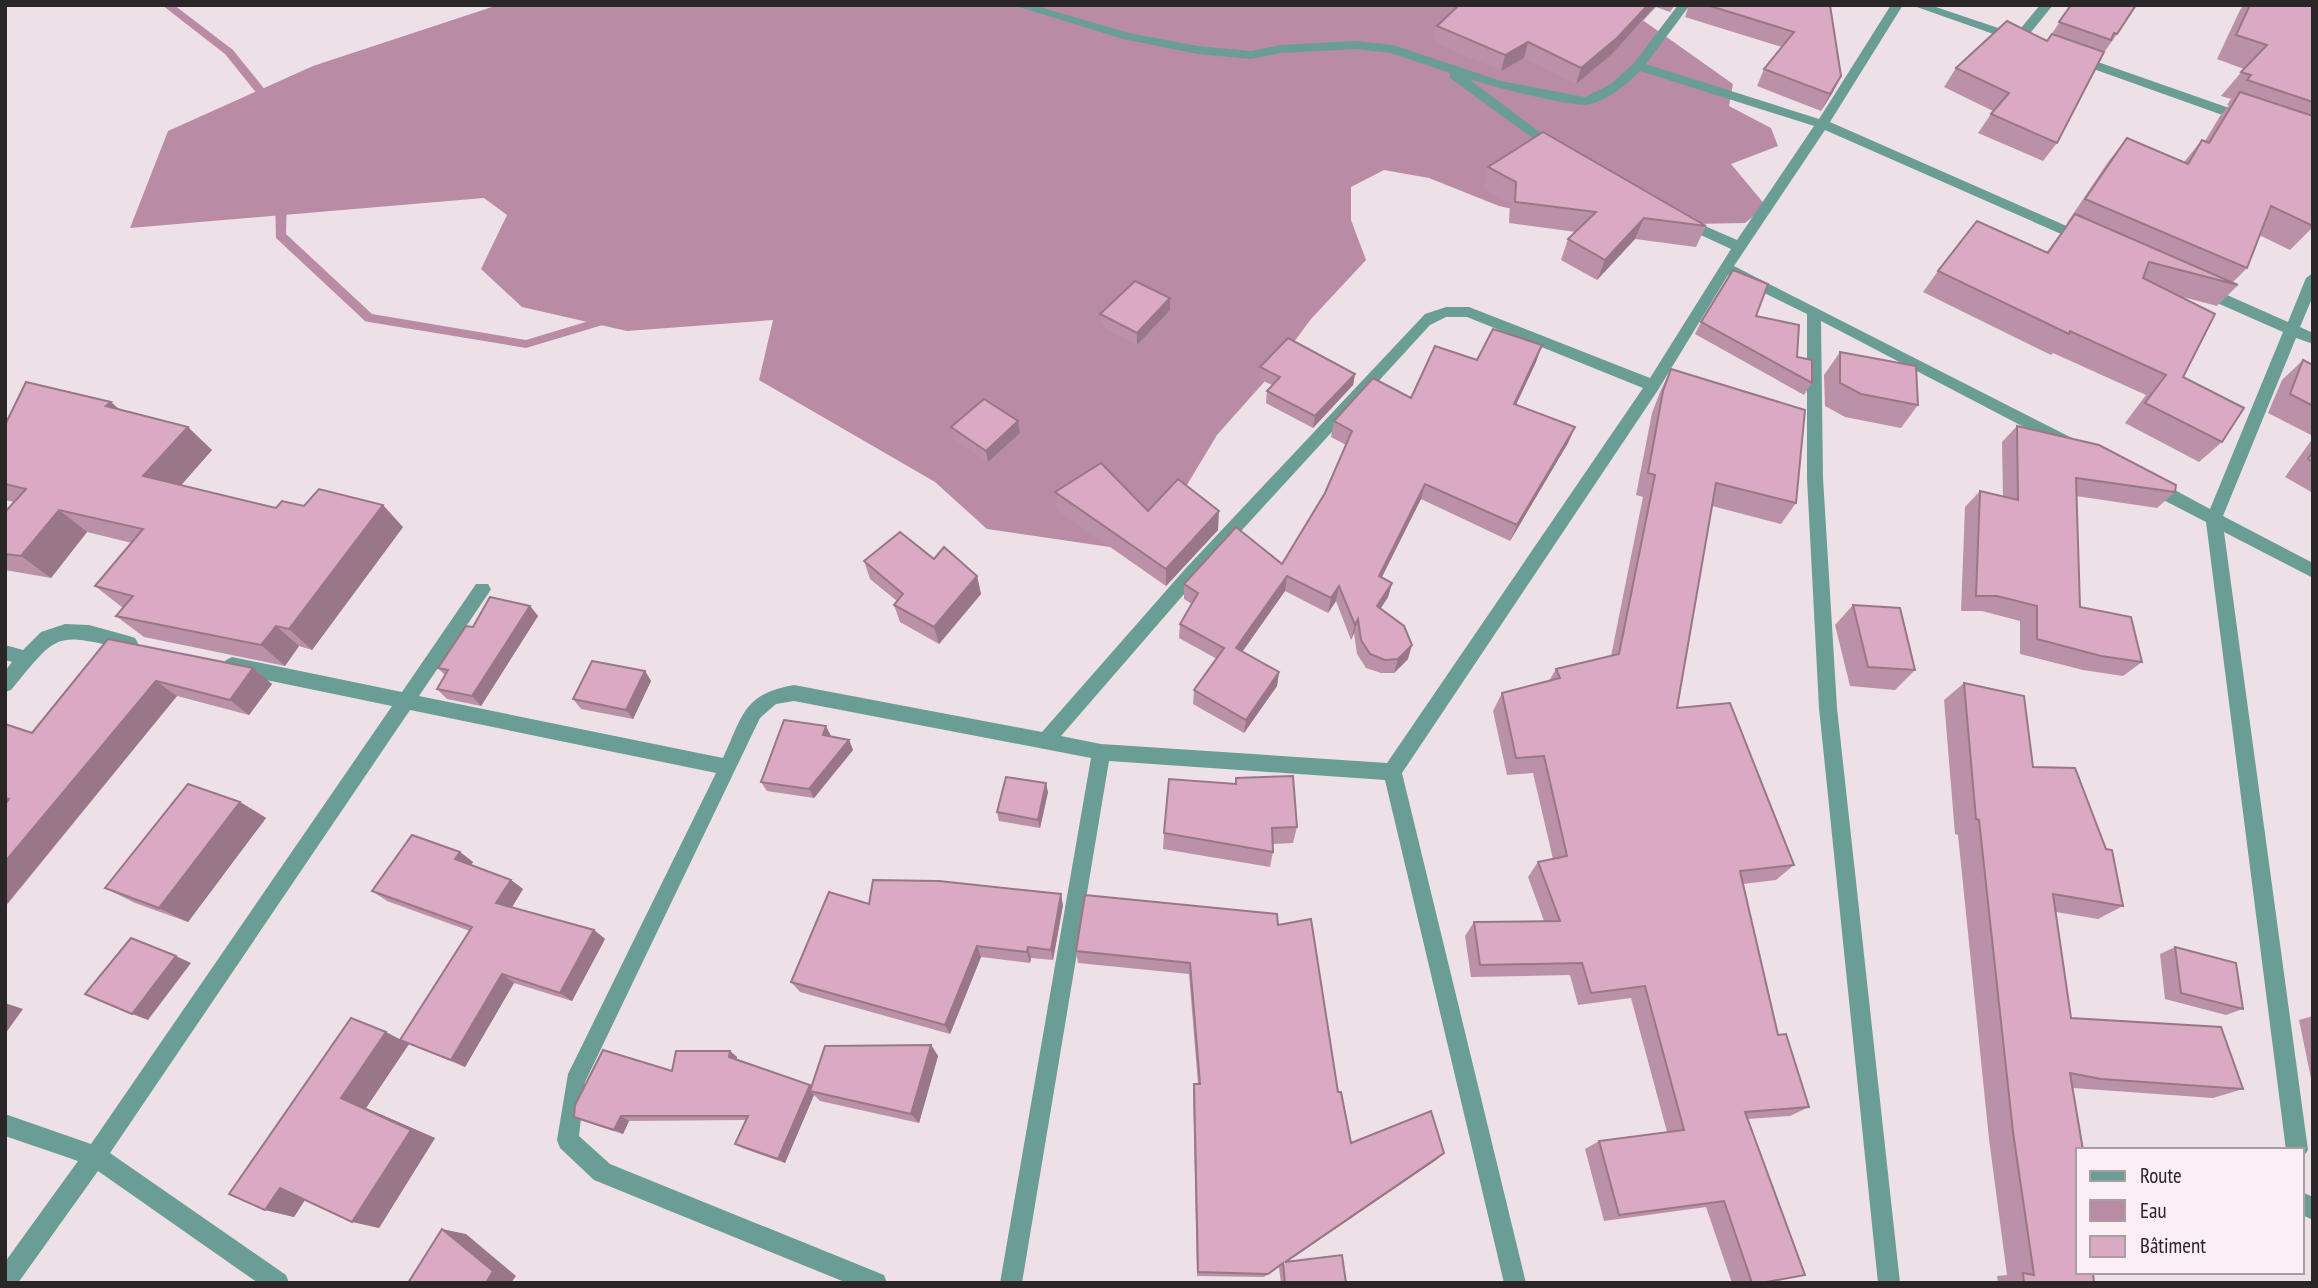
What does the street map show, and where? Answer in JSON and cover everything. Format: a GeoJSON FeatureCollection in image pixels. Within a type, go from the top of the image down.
{"type":"FeatureCollection","features":[{"type":"Feature","properties":{"kind":"street"},"geometry":{"type":"LineString","coordinates":[[1019,5],[1127,36],[1198,50],[1251,55],[1281,48],[1356,45],[1393,49],[1499,85],[1587,101],[1616,87],[1638,66],[1684,5]]}},
{"type":"Feature","properties":{"kind":"street"},"geometry":{"type":"LineString","coordinates":[[1515,1283],[1392,772],[1654,386],[1725,268],[1822,124],[1897,5]]}},
{"type":"Feature","properties":{"kind":"street"},"geometry":{"type":"LineString","coordinates":[[1917,5],[2026,41],[2047,5]]}},
{"type":"Feature","properties":{"kind":"street"},"geometry":{"type":"LineString","coordinates":[[2058,52],[2262,124]]}},
{"type":"Feature","properties":{"kind":"street"},"geometry":{"type":"LineString","coordinates":[[1441,65],[1564,156]]}},
{"type":"Feature","properties":{"kind":"street"},"geometry":{"type":"LineString","coordinates":[[1638,66],[1822,124],[2100,246]]}},
{"type":"Feature","properties":{"kind":"street"},"geometry":{"type":"LineString","coordinates":[[1675,218],[1740,247]]}},
{"type":"Feature","properties":{"kind":"street"},"geometry":{"type":"LineString","coordinates":[[1725,268],[1814,311],[2081,450]]}},
{"type":"Feature","properties":{"kind":"street"},"geometry":{"type":"LineString","coordinates":[[2297,1148],[2214,519],[2290,328],[2313,278]]}},
{"type":"Feature","properties":{"kind":"street"},"geometry":{"type":"LineString","coordinates":[[2189,284],[2313,339]]}},
{"type":"Feature","properties":{"kind":"street"},"geometry":{"type":"LineString","coordinates":[[1044,743],[1192,573],[1425,321],[1435,314],[1452,310],[1469,312],[1654,386]]}},
{"type":"Feature","properties":{"kind":"street"},"geometry":{"type":"LineString","coordinates":[[1814,311],[1815,478],[1828,708],[1889,1283]]}},
{"type":"Feature","properties":{"kind":"street"},"geometry":{"type":"LineString","coordinates":[[2141,481],[2313,571]]}},
{"type":"Feature","properties":{"kind":"street"},"geometry":{"type":"LineString","coordinates":[[5,1282],[482,589]]}},
{"type":"Feature","properties":{"kind":"street"},"geometry":{"type":"LineString","coordinates":[[5,684],[44,641],[66,631],[143,646]]}},
{"type":"Feature","properties":{"kind":"street"},"geometry":{"type":"LineString","coordinates":[[5,652],[28,659]]}},
{"type":"Feature","properties":{"kind":"street"},"geometry":{"type":"LineString","coordinates":[[209,660],[728,767]]}},
{"type":"Feature","properties":{"kind":"street"},"geometry":{"type":"LineString","coordinates":[[876,1283],[602,1172],[568,1140],[575,1081],[753,712],[772,697],[794,693],[1101,752],[1392,772]]}},
{"type":"Feature","properties":{"kind":"street"},"geometry":{"type":"LineString","coordinates":[[1012,1283],[1101,752]]}},
{"type":"Feature","properties":{"kind":"street"},"geometry":{"type":"LineString","coordinates":[[5,1125],[94,1156],[278,1283]]}},
{"type":"Feature","properties":{"kind":"water"},"geometry":{"type":"Polygon","coordinates":[[[498,5],[1636,5],[1634,14],[1733,84],[1729,106],[1771,128],[1778,146],[1731,164],[1766,206],[1745,223],[1588,226],[1499,206],[1429,178],[1384,170],[1351,187],[1351,220],[1366,260],[1311,319],[1265,381],[1217,435],[1170,513],[1151,553],[987,529],[935,482],[759,380],[773,320],[627,331],[522,307],[481,269],[507,215],[484,198],[130,228],[168,131],[313,66],[498,5]]]}},
{"type":"Feature","properties":{"kind":"building"},"geometry":{"type":"Polygon","coordinates":[[[1459,5],[1648,5],[1617,38],[1581,68],[1528,42],[1505,55],[1437,26],[1459,5]]]}},
{"type":"Feature","properties":{"kind":"building"},"geometry":{"type":"Polygon","coordinates":[[[1707,5],[1830,5],[1841,76],[1830,94],[1764,69],[1794,32],[1707,5]]]}},
{"type":"Feature","properties":{"kind":"building"},"geometry":{"type":"Polygon","coordinates":[[[2071,5],[2136,5],[2111,40],[2059,22],[2071,5]]]}},
{"type":"Feature","properties":{"kind":"building"},"geometry":{"type":"Polygon","coordinates":[[[2250,5],[2313,5],[2313,102],[2247,80],[2251,75],[2241,72],[2267,45],[2236,35],[2250,5]]]}},
{"type":"Feature","properties":{"kind":"building"},"geometry":{"type":"Polygon","coordinates":[[[2007,21],[2047,41],[2052,34],[2104,52],[2057,143],[1991,114],[2009,93],[1956,68],[2007,21]]]}},
{"type":"Feature","properties":{"kind":"building"},"geometry":{"type":"Polygon","coordinates":[[[2240,92],[2313,116],[2313,226],[2271,206],[2247,268],[2085,199],[2127,138],[2188,164],[2202,140],[2209,143],[2240,92]]]}},
{"type":"Feature","properties":{"kind":"building"},"geometry":{"type":"Polygon","coordinates":[[[1543,132],[1706,226],[1644,218],[1605,260],[1568,239],[1596,212],[1515,202],[1516,182],[1488,167],[1543,132]]]}},
{"type":"Feature","properties":{"kind":"building"},"geometry":{"type":"Polygon","coordinates":[[[2075,214],[2238,285],[2149,262],[2143,278],[2215,314],[2183,377],[2244,408],[2222,442],[2145,403],[2166,375],[2070,331],[2069,334],[1938,271],[1977,221],[2048,253],[2075,214]]]}},
{"type":"Feature","properties":{"kind":"building"},"geometry":{"type":"Polygon","coordinates":[[[1733,270],[1768,284],[1756,316],[1799,325],[1797,357],[1812,360],[1812,383],[1701,322],[1733,270]]]}},
{"type":"Feature","properties":{"kind":"building"},"geometry":{"type":"Polygon","coordinates":[[[1135,281],[1170,298],[1137,333],[1100,314],[1135,281]]]}},
{"type":"Feature","properties":{"kind":"building"},"geometry":{"type":"Polygon","coordinates":[[[1493,329],[1542,345],[1514,404],[1575,427],[1517,525],[1425,484],[1379,576],[1392,583],[1377,606],[1404,626],[1412,645],[1398,659],[1385,660],[1370,654],[1361,640],[1358,619],[1355,625],[1339,586],[1331,598],[1287,576],[1236,648],[1279,672],[1246,720],[1194,690],[1224,648],[1180,624],[1198,593],[1184,584],[1236,527],[1282,564],[1325,493],[1352,431],[1334,421],[1373,378],[1411,398],[1435,346],[1477,360],[1493,329]]]}},
{"type":"Feature","properties":{"kind":"building"},"geometry":{"type":"Polygon","coordinates":[[[1288,338],[1355,374],[1315,416],[1267,391],[1280,377],[1260,367],[1288,338]]]}},
{"type":"Feature","properties":{"kind":"building"},"geometry":{"type":"Polygon","coordinates":[[[1840,352],[1916,366],[1918,405],[1861,394],[1840,383],[1840,352]]]}},
{"type":"Feature","properties":{"kind":"building"},"geometry":{"type":"Polygon","coordinates":[[[2303,360],[2313,365],[2313,406],[2290,394],[2303,360]]]}},
{"type":"Feature","properties":{"kind":"building"},"geometry":{"type":"Polygon","coordinates":[[[1671,369],[1805,410],[1796,503],[1716,483],[1677,708],[1730,703],[1794,865],[1740,871],[1778,1035],[1786,1034],[1809,1107],[1745,1112],[1805,1275],[1761,1283],[1752,1283],[1724,1201],[1619,1215],[1599,1141],[1684,1130],[1645,986],[1591,993],[1582,963],[1480,965],[1474,922],[1560,921],[1538,862],[1567,856],[1544,756],[1516,758],[1502,693],[1560,678],[1556,669],[1619,654],[1655,475],[1648,473],[1663,391],[1671,369]]]}},
{"type":"Feature","properties":{"kind":"building"},"geometry":{"type":"Polygon","coordinates":[[[26,382],[111,402],[106,406],[188,427],[143,476],[276,508],[282,501],[304,506],[319,489],[383,505],[289,629],[276,626],[261,645],[116,616],[133,596],[95,586],[143,529],[59,510],[21,556],[5,554],[5,512],[26,489],[5,484],[5,425],[26,382]]]}},
{"type":"Feature","properties":{"kind":"building"},"geometry":{"type":"Polygon","coordinates":[[[984,399],[1018,421],[986,451],[951,427],[984,399]]]}},
{"type":"Feature","properties":{"kind":"building"},"geometry":{"type":"Polygon","coordinates":[[[2017,426],[2099,445],[2176,485],[2175,492],[2076,478],[2080,607],[2131,617],[2142,662],[2101,656],[2037,639],[2037,606],[1997,596],[1976,596],[1980,491],[2018,500],[2017,426]]]}},
{"type":"Feature","properties":{"kind":"building"},"geometry":{"type":"Polygon","coordinates":[[[1101,463],[1148,511],[1178,479],[1219,511],[1166,569],[1055,492],[1101,463]]]}},
{"type":"Feature","properties":{"kind":"building"},"geometry":{"type":"Polygon","coordinates":[[[900,532],[934,559],[944,547],[977,576],[934,627],[894,605],[903,594],[864,561],[900,532]]]}},
{"type":"Feature","properties":{"kind":"building"},"geometry":{"type":"Polygon","coordinates":[[[490,597],[530,606],[472,696],[437,689],[448,670],[438,668],[466,626],[473,627],[490,597]]]}},
{"type":"Feature","properties":{"kind":"building"},"geometry":{"type":"Polygon","coordinates":[[[1853,605],[1900,608],[1915,670],[1868,667],[1853,605]]]}},
{"type":"Feature","properties":{"kind":"building"},"geometry":{"type":"Polygon","coordinates":[[[108,639],[253,668],[230,700],[156,681],[5,862],[5,805],[9,799],[5,798],[5,724],[32,733],[108,639]]]}},
{"type":"Feature","properties":{"kind":"building"},"geometry":{"type":"Polygon","coordinates":[[[592,661],[645,671],[626,710],[573,699],[592,661]]]}},
{"type":"Feature","properties":{"kind":"building"},"geometry":{"type":"Polygon","coordinates":[[[1964,683],[2024,696],[2033,767],[2075,768],[2106,849],[2112,850],[2123,906],[2053,894],[2071,1018],[2221,1027],[2243,1089],[2101,1079],[2070,1073],[2083,1148],[2076,1148],[2076,1274],[2093,1274],[2094,1283],[2024,1283],[2023,1273],[2034,1275],[2013,1132],[1979,820],[1976,819],[1964,683]]]}},
{"type":"Feature","properties":{"kind":"building"},"geometry":{"type":"Polygon","coordinates":[[[784,720],[826,726],[823,735],[849,740],[809,789],[761,782],[784,720]]]}},
{"type":"Feature","properties":{"kind":"building"},"geometry":{"type":"Polygon","coordinates":[[[1293,776],[1297,827],[1272,828],[1273,852],[1164,833],[1169,779],[1236,784],[1236,778],[1293,776]]]}},
{"type":"Feature","properties":{"kind":"building"},"geometry":{"type":"Polygon","coordinates":[[[1006,777],[1046,783],[1038,820],[997,812],[1006,777]]]}},
{"type":"Feature","properties":{"kind":"building"},"geometry":{"type":"Polygon","coordinates":[[[188,784],[240,802],[159,908],[105,888],[188,784]]]}},
{"type":"Feature","properties":{"kind":"building"},"geometry":{"type":"Polygon","coordinates":[[[412,835],[460,852],[455,859],[511,880],[496,903],[594,930],[560,993],[502,974],[451,1060],[400,1040],[472,927],[372,891],[412,835]]]}},
{"type":"Feature","properties":{"kind":"building"},"geometry":{"type":"Polygon","coordinates":[[[873,880],[939,881],[1061,894],[1051,950],[1028,947],[1027,952],[977,946],[945,1025],[791,982],[829,892],[869,904],[873,880]]]}},
{"type":"Feature","properties":{"kind":"building"},"geometry":{"type":"Polygon","coordinates":[[[1085,895],[1277,914],[1278,925],[1311,919],[1338,1092],[1341,1092],[1351,1143],[1431,1111],[1444,1153],[1285,1262],[1342,1255],[1346,1283],[1285,1283],[1283,1263],[1268,1274],[1198,1272],[1194,1084],[1200,1084],[1190,963],[1076,951],[1085,895]]]}},
{"type":"Feature","properties":{"kind":"building"},"geometry":{"type":"Polygon","coordinates":[[[131,938],[176,956],[132,1014],[85,994],[131,938]]]}},
{"type":"Feature","properties":{"kind":"building"},"geometry":{"type":"Polygon","coordinates":[[[2175,947],[2236,963],[2243,1009],[2181,993],[2175,947]]]}},
{"type":"Feature","properties":{"kind":"building"},"geometry":{"type":"Polygon","coordinates":[[[351,1018],[386,1032],[341,1098],[411,1130],[352,1222],[280,1188],[265,1210],[229,1194],[351,1018]]]}},
{"type":"Feature","properties":{"kind":"building"},"geometry":{"type":"Polygon","coordinates":[[[931,1045],[911,1114],[810,1091],[825,1046],[931,1045]]]}},
{"type":"Feature","properties":{"kind":"building"},"geometry":{"type":"Polygon","coordinates":[[[603,1050],[672,1071],[676,1051],[730,1051],[729,1057],[810,1085],[778,1159],[735,1144],[748,1116],[621,1116],[614,1130],[574,1117],[575,1105],[603,1050]]]}},
{"type":"Feature","properties":{"kind":"building"},"geometry":{"type":"Polygon","coordinates":[[[442,1229],[493,1271],[486,1283],[408,1283],[442,1229]]]}},
{"type":"Feature","properties":{"kind":"waterway"},"geometry":{"type":"LineString","coordinates":[[167,5],[229,52],[270,103]]}},
{"type":"Feature","properties":{"kind":"waterway"},"geometry":{"type":"LineString","coordinates":[[281,199],[280,235],[369,318],[526,344],[612,318]]}}]}
